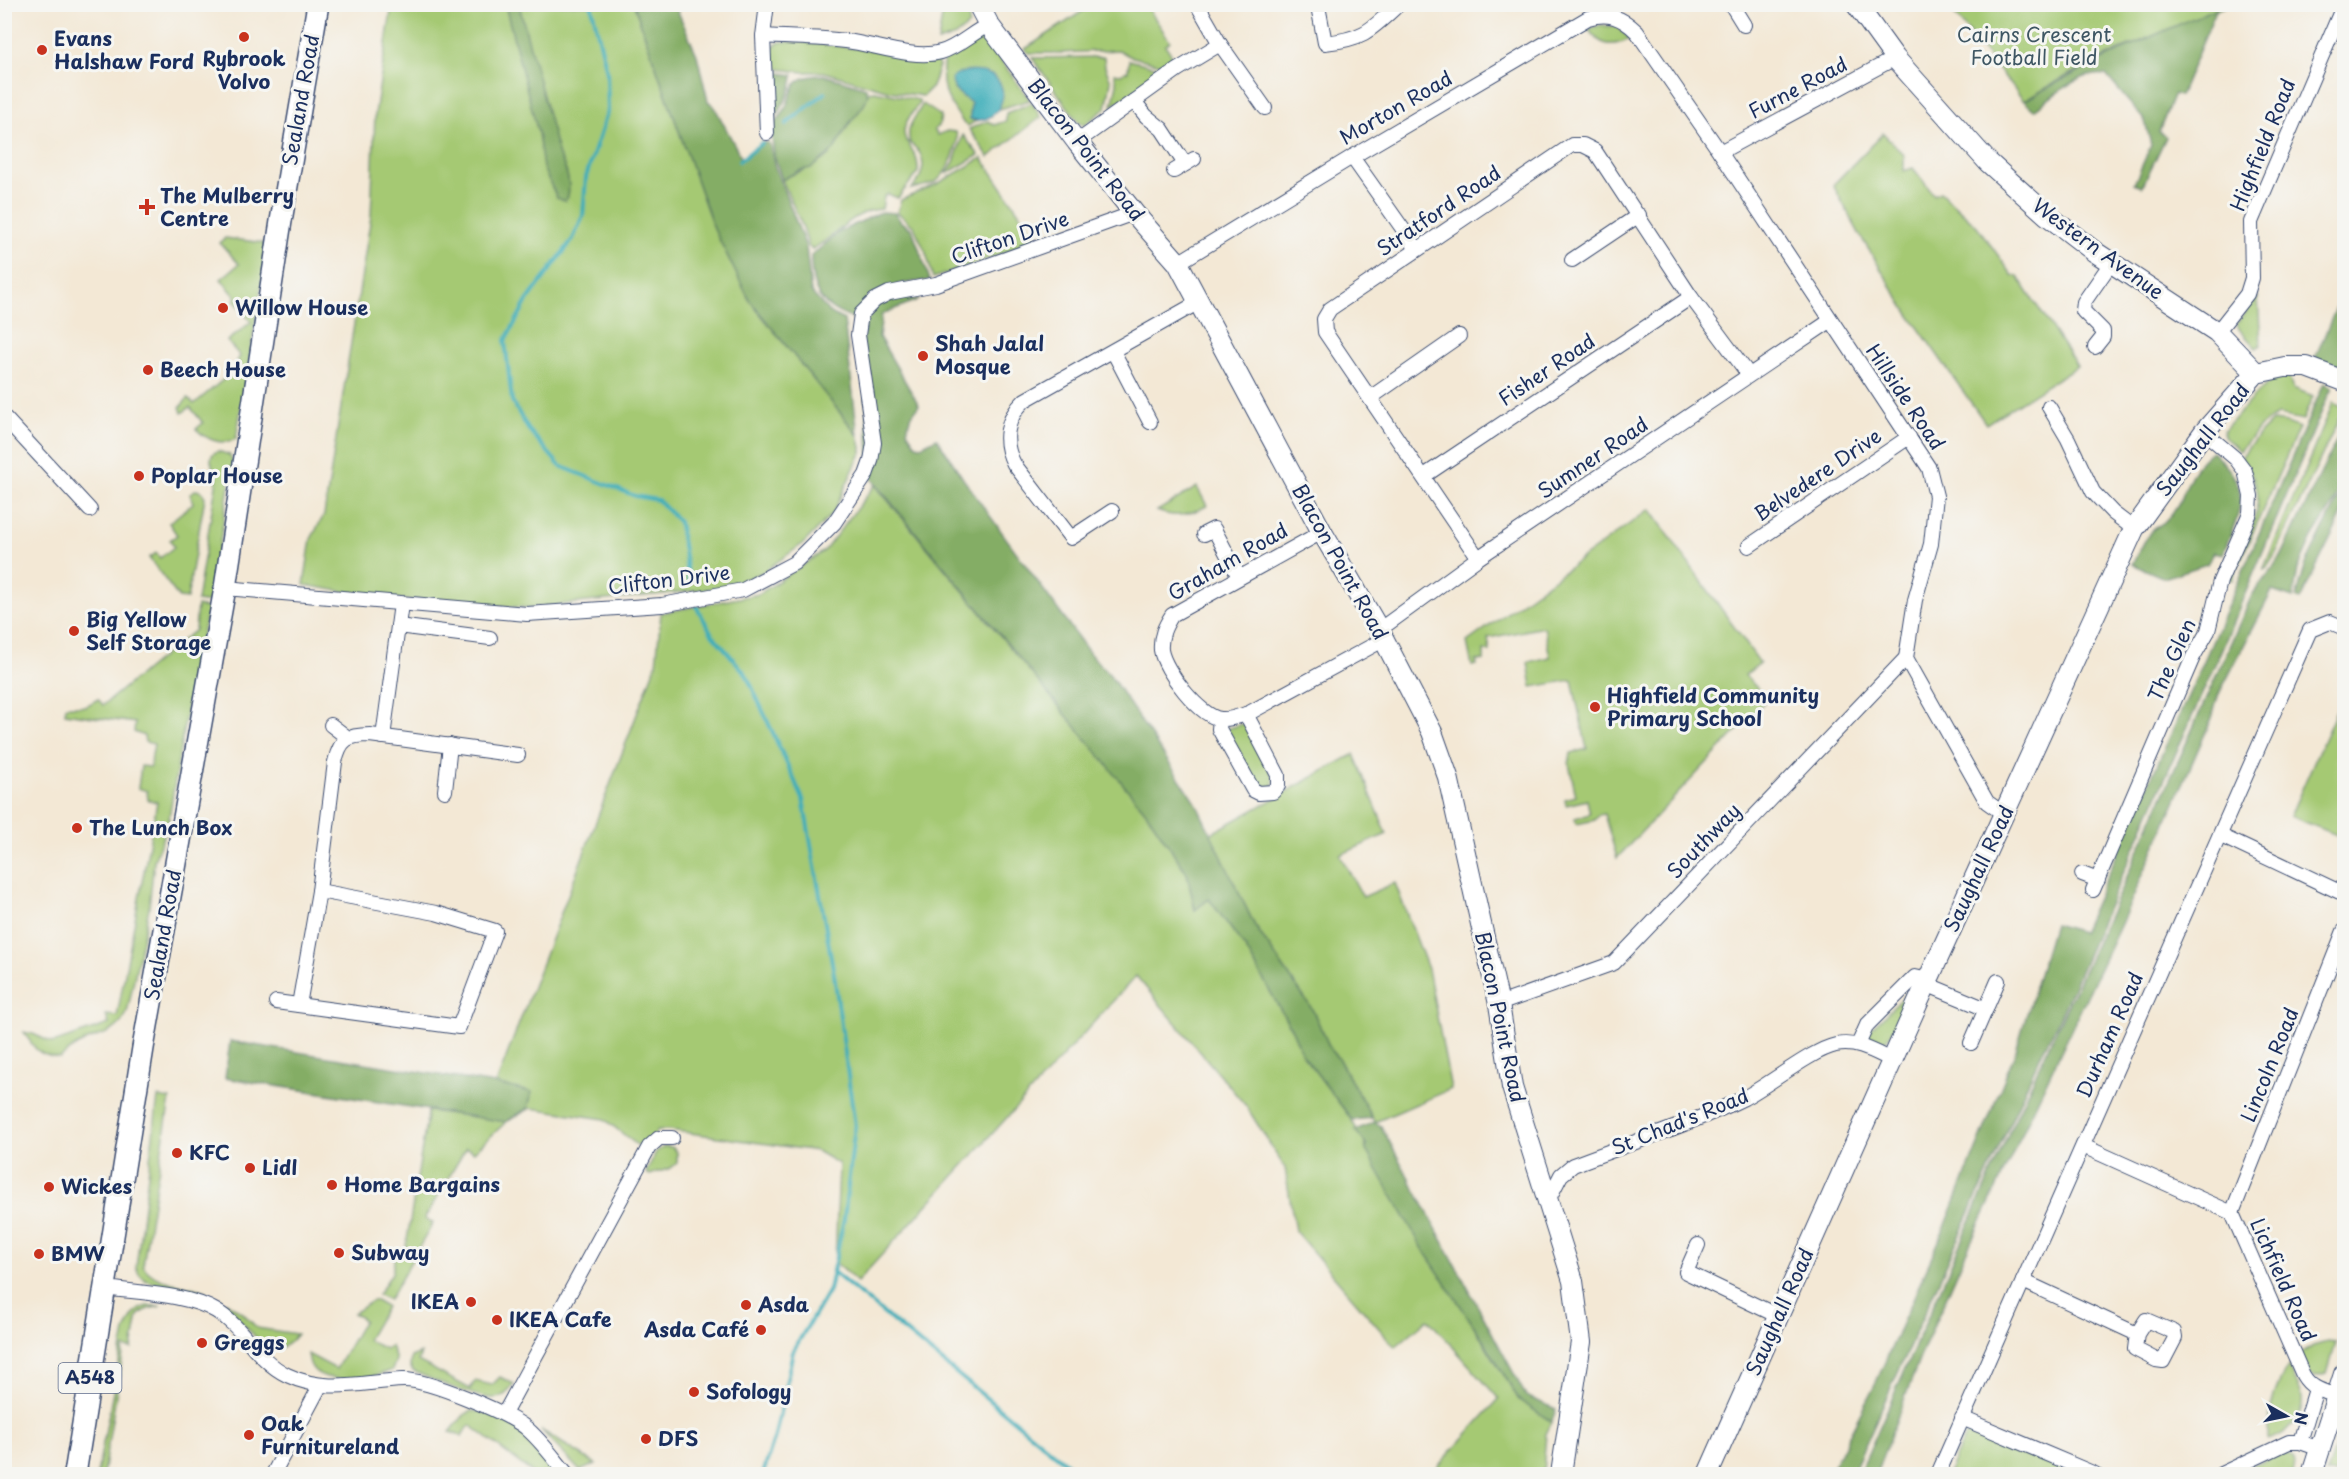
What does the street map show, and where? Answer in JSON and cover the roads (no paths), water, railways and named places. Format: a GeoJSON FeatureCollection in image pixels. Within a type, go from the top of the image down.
{"type":"FeatureCollection","features":[{"type":"Feature","properties":{"kind":"main road","name":"Sealand Road"},"geometry":{"type":"LineString","coordinates":[[75,1474],[155,981],[225,588],[283,211],[318,4]]}},
{"type":"Feature","properties":{"kind":"street"},"geometry":{"type":"LineString","coordinates":[[767,4],[763,36],[767,133]]}},
{"type":"Feature","properties":{"kind":"street","name":"Blacon Point Road"},"geometry":{"type":"LineString","coordinates":[[978,4],[989,25],[1077,141],[1134,213],[1178,263],[1432,732],[1448,777],[1499,1004],[1512,1087],[1546,1197]]}},
{"type":"Feature","properties":{"kind":"street"},"geometry":{"type":"LineString","coordinates":[[1197,4],[1220,44],[1265,108]]}},
{"type":"Feature","properties":{"kind":"street"},"geometry":{"type":"LineString","coordinates":[[1318,6],[1325,43],[1348,40],[1362,35],[1399,4]]}},
{"type":"Feature","properties":{"kind":"street"},"geometry":{"type":"LineString","coordinates":[[1731,4],[1744,25]]}},
{"type":"Feature","properties":{"kind":"street","name":"Western Avenue"},"geometry":{"type":"LineString","coordinates":[[1856,4],[1895,57],[1988,162],[2047,215],[2111,263],[2217,332],[2256,374]]}},
{"type":"Feature","properties":{"kind":"street","name":"Highfield Road"},"geometry":{"type":"LineString","coordinates":[[2217,332],[2247,294],[2252,278],[2251,222],[2344,4]]}},
{"type":"Feature","properties":{"kind":"street","name":"Morton Road"},"geometry":{"type":"LineString","coordinates":[[1178,263],[1588,18],[1600,14],[1613,16],[1626,21],[1637,32]]}},
{"type":"Feature","properties":{"kind":"street"},"geometry":{"type":"LineString","coordinates":[[763,36],[846,40],[922,54],[939,53],[950,49],[989,25]]}},
{"type":"Feature","properties":{"kind":"street","name":"Hillside Road"},"geometry":{"type":"LineString","coordinates":[[1637,32],[1720,152],[1929,468],[1936,496],[1931,544],[1915,600],[1906,658]]}},
{"type":"Feature","properties":{"kind":"street"},"geometry":{"type":"LineString","coordinates":[[1077,141],[1177,70],[1220,44]]}},
{"type":"Feature","properties":{"kind":"street","name":"Furne Road"},"geometry":{"type":"LineString","coordinates":[[1720,152],[1895,57]]}},
{"type":"Feature","properties":{"kind":"street"},"geometry":{"type":"LineString","coordinates":[[1134,101],[1146,117],[1162,129],[1184,164]]}},
{"type":"Feature","properties":{"kind":"street","name":"Stratford Road"},"geometry":{"type":"LineString","coordinates":[[1478,558],[1325,332],[1324,319],[1330,309],[1417,249],[1572,145],[1582,145],[1595,151],[1691,297],[1749,375]]}},
{"type":"Feature","properties":{"kind":"street"},"geometry":{"type":"LineString","coordinates":[[1352,157],[1417,249]]}},
{"type":"Feature","properties":{"kind":"street","name":"Clifton Drive"},"geometry":{"type":"LineString","coordinates":[[225,588],[527,614],[662,605],[743,590],[794,563],[834,523],[866,476],[872,461],[874,443],[858,335],[861,314],[875,300],[888,293],[936,284],[1134,213]]}},
{"type":"Feature","properties":{"kind":"street"},"geometry":{"type":"LineString","coordinates":[[1572,260],[1639,215]]}},
{"type":"Feature","properties":{"kind":"street"},"geometry":{"type":"LineString","coordinates":[[2095,347],[2103,337],[2103,331],[2083,311],[2084,302],[2111,263]]}},
{"type":"Feature","properties":{"kind":"street","name":"Fisher Road"},"geometry":{"type":"LineString","coordinates":[[1424,476],[1691,297]]}},
{"type":"Feature","properties":{"kind":"street"},"geometry":{"type":"LineString","coordinates":[[1112,511],[1067,543],[1010,456],[1007,439],[1008,424],[1015,409],[1025,400],[1199,302]]}},
{"type":"Feature","properties":{"kind":"street","name":"Sumner Road"},"geometry":{"type":"LineString","coordinates":[[1381,635],[1478,558],[1830,321]]}},
{"type":"Feature","properties":{"kind":"street"},"geometry":{"type":"LineString","coordinates":[[1370,398],[1459,337]]}},
{"type":"Feature","properties":{"kind":"street"},"geometry":{"type":"LineString","coordinates":[[1113,351],[1150,422]]}},
{"type":"Feature","properties":{"kind":"street","name":"Saughall Road"},"geometry":{"type":"LineString","coordinates":[[1708,1474],[1927,982],[2134,529],[2204,432],[2256,374],[2285,366],[2307,367],[2344,381]]}},
{"type":"Feature","properties":{"kind":"street"},"geometry":{"type":"LineString","coordinates":[[2048,414],[2068,438],[2093,492],[2113,513],[2134,529]]}},
{"type":"Feature","properties":{"kind":"street"},"geometry":{"type":"LineString","coordinates":[[4,417],[90,510]]}},
{"type":"Feature","properties":{"kind":"street","name":"The Glen"},"geometry":{"type":"LineString","coordinates":[[2082,874],[2096,885],[2189,668],[2208,631],[2220,581],[2250,513],[2250,485],[2245,471],[2236,459],[2204,432]]}},
{"type":"Feature","properties":{"kind":"street","name":"Belvedere Drive"},"geometry":{"type":"LineString","coordinates":[[1749,546],[1909,437]]}},
{"type":"Feature","properties":{"kind":"street"},"geometry":{"type":"LineString","coordinates":[[1204,534],[1214,529],[1239,577]]}},
{"type":"Feature","properties":{"kind":"street","name":"Graham Road"},"geometry":{"type":"LineString","coordinates":[[1220,719],[1206,713],[1196,705],[1165,662],[1161,640],[1164,627],[1172,615],[1322,532]]}},
{"type":"Feature","properties":{"kind":"street"},"geometry":{"type":"LineString","coordinates":[[383,736],[401,604]]}},
{"type":"Feature","properties":{"kind":"street","name":"Durham Road"},"geometry":{"type":"LineString","coordinates":[[1938,1474],[2310,630],[2330,622],[2344,628]]}},
{"type":"Feature","properties":{"kind":"street"},"geometry":{"type":"LineString","coordinates":[[398,626],[490,638]]}},
{"type":"Feature","properties":{"kind":"street"},"geometry":{"type":"LineString","coordinates":[[1246,714],[1278,775],[1278,786],[1271,792],[1259,793],[1253,789],[1219,729],[1220,719],[1246,714],[1381,635]]}},
{"type":"Feature","properties":{"kind":"street"},"geometry":{"type":"LineString","coordinates":[[1906,658],[1987,802],[2004,814]]}},
{"type":"Feature","properties":{"kind":"street","name":"Southway"},"geometry":{"type":"LineString","coordinates":[[1499,1004],[1614,963],[1906,658]]}},
{"type":"Feature","properties":{"kind":"street"},"geometry":{"type":"LineString","coordinates":[[331,725],[348,738]]}},
{"type":"Feature","properties":{"kind":"street"},"geometry":{"type":"LineString","coordinates":[[299,1005],[319,891],[338,748],[348,738],[358,735],[383,736],[518,754]]}},
{"type":"Feature","properties":{"kind":"street"},"geometry":{"type":"LineString","coordinates":[[445,791],[450,745]]}},
{"type":"Feature","properties":{"kind":"street"},"geometry":{"type":"LineString","coordinates":[[2221,836],[2344,894]]}},
{"type":"Feature","properties":{"kind":"street"},"geometry":{"type":"LineString","coordinates":[[276,1002],[459,1027],[495,931],[435,912],[319,891]]}},
{"type":"Feature","properties":{"kind":"street","name":"Lincoln Road"},"geometry":{"type":"LineString","coordinates":[[2232,1214],[2344,931]]}},
{"type":"Feature","properties":{"kind":"street"},"geometry":{"type":"LineString","coordinates":[[1858,1045],[1867,1025],[1915,977],[1986,1009]]}},
{"type":"Feature","properties":{"kind":"street"},"geometry":{"type":"LineString","coordinates":[[1971,1043],[1998,981]]}},
{"type":"Feature","properties":{"kind":"street","name":"St Chad's Road"},"geometry":{"type":"LineString","coordinates":[[1546,1197],[1561,1175],[1573,1165],[1713,1113],[1762,1089],[1807,1059],[1833,1046],[1852,1043],[1892,1060]]}},
{"type":"Feature","properties":{"kind":"street"},"geometry":{"type":"LineString","coordinates":[[504,1414],[649,1147],[659,1138],[672,1138]]}},
{"type":"Feature","properties":{"kind":"street","name":"Lichfield Road"},"geometry":{"type":"LineString","coordinates":[[2083,1146],[2232,1214],[2303,1375],[2316,1389]]}},
{"type":"Feature","properties":{"kind":"street"},"geometry":{"type":"LineString","coordinates":[[1546,1197],[1573,1281],[1581,1342],[1561,1474]]}},
{"type":"Feature","properties":{"kind":"street"},"geometry":{"type":"LineString","coordinates":[[1698,1245],[1686,1272],[1778,1316]]}},
{"type":"Feature","properties":{"kind":"street"},"geometry":{"type":"LineString","coordinates":[[2024,1281],[2137,1334]]}},
{"type":"Feature","properties":{"kind":"street"},"geometry":{"type":"LineString","coordinates":[[105,1288],[190,1301],[217,1311],[238,1329],[259,1355],[286,1374],[320,1386],[360,1386],[404,1380],[428,1383],[504,1414],[526,1428],[567,1474]]}},
{"type":"Feature","properties":{"kind":"street"},"geometry":{"type":"LineString","coordinates":[[2312,1474],[2344,1374]]}},
{"type":"Feature","properties":{"kind":"street"},"geometry":{"type":"LineString","coordinates":[[273,1474],[320,1386]]}},
{"type":"Feature","properties":{"kind":"street"},"geometry":{"type":"LineString","coordinates":[[2300,1442],[2316,1389],[2337,1396]]}},
{"type":"Feature","properties":{"kind":"street"},"geometry":{"type":"LineString","coordinates":[[1962,1418],[2095,1474]]}},
{"type":"Feature","properties":{"kind":"street"},"geometry":{"type":"LineString","coordinates":[[2221,1474],[2289,1442],[2300,1442],[2320,1449]]}},
{"type":"Feature","properties":{"kind":"water"},"geometry":{"type":"Polygon","coordinates":[[[967,71],[986,73],[1001,85],[1003,93],[1001,102],[997,111],[990,117],[981,120],[970,119],[971,103],[955,90],[951,79],[967,71]]]}},
{"type":"Feature","properties":{"kind":"waterway"},"geometry":{"type":"LineString","coordinates":[[591,4],[607,72],[608,110],[586,177],[583,216],[573,239],[527,301],[505,341],[512,401],[528,429],[560,466],[635,496],[658,500],[679,522],[689,580]]}},
{"type":"Feature","properties":{"kind":"waterway"},"geometry":{"type":"LineString","coordinates":[[786,124],[825,93]]}},
{"type":"Feature","properties":{"kind":"waterway"},"geometry":{"type":"LineString","coordinates":[[739,161],[762,143]]}},
{"type":"Feature","properties":{"kind":"waterway"},"geometry":{"type":"LineString","coordinates":[[696,606],[712,634],[746,674],[803,799],[834,974],[855,1126],[844,1219],[829,1290],[793,1351],[775,1436],[763,1474]]}},
{"type":"Feature","properties":{"kind":"waterway"},"geometry":{"type":"LineString","coordinates":[[833,1272],[1079,1474]]}},
{"type":"Feature","properties":{"kind":"place","name":"Rybrook Volvo"},"geometry":{"type":"Point","coordinates":[244,37]}},
{"type":"Feature","properties":{"kind":"place","name":"Evans Halshaw Ford"},"geometry":{"type":"Point","coordinates":[42,50]}},
{"type":"Feature","properties":{"kind":"place","name":"The Mulberry Centre"},"geometry":{"type":"Point","coordinates":[147,207]}},
{"type":"Feature","properties":{"kind":"place","name":"Willow House"},"geometry":{"type":"Point","coordinates":[223,308]}},
{"type":"Feature","properties":{"kind":"place","name":"Shah Jalal Mosque"},"geometry":{"type":"Point","coordinates":[923,356]}},
{"type":"Feature","properties":{"kind":"place","name":"Beech House"},"geometry":{"type":"Point","coordinates":[148,370]}},
{"type":"Feature","properties":{"kind":"place","name":"Poplar House"},"geometry":{"type":"Point","coordinates":[139,476]}},
{"type":"Feature","properties":{"kind":"place","name":"Big Yellow Self Storage"},"geometry":{"type":"Point","coordinates":[74,631]}},
{"type":"Feature","properties":{"kind":"place","name":"Highfield Community Primary School"},"geometry":{"type":"Point","coordinates":[1595,707]}},
{"type":"Feature","properties":{"kind":"place","name":"The Lunch Box"},"geometry":{"type":"Point","coordinates":[77,828]}},
{"type":"Feature","properties":{"kind":"place","name":"KFC"},"geometry":{"type":"Point","coordinates":[177,1153]}},
{"type":"Feature","properties":{"kind":"place","name":"Lidl"},"geometry":{"type":"Point","coordinates":[250,1168]}},
{"type":"Feature","properties":{"kind":"place","name":"Home Bargains"},"geometry":{"type":"Point","coordinates":[332,1185]}},
{"type":"Feature","properties":{"kind":"place","name":"Wickes"},"geometry":{"type":"Point","coordinates":[49,1187]}},
{"type":"Feature","properties":{"kind":"place","name":"Subway"},"geometry":{"type":"Point","coordinates":[339,1253]}},
{"type":"Feature","properties":{"kind":"place","name":"BMW"},"geometry":{"type":"Point","coordinates":[39,1254]}},
{"type":"Feature","properties":{"kind":"place","name":"IKEA"},"geometry":{"type":"Point","coordinates":[471,1302]}},
{"type":"Feature","properties":{"kind":"place","name":"Asda"},"geometry":{"type":"Point","coordinates":[746,1305]}},
{"type":"Feature","properties":{"kind":"place","name":"IKEA Cafe"},"geometry":{"type":"Point","coordinates":[497,1320]}},
{"type":"Feature","properties":{"kind":"place","name":"Asda Café"},"geometry":{"type":"Point","coordinates":[761,1330]}},
{"type":"Feature","properties":{"kind":"place","name":"Greggs"},"geometry":{"type":"Point","coordinates":[202,1343]}},
{"type":"Feature","properties":{"kind":"place","name":"Sofology"},"geometry":{"type":"Point","coordinates":[694,1392]}},
{"type":"Feature","properties":{"kind":"place","name":"Oak Furnitureland"},"geometry":{"type":"Point","coordinates":[249,1435]}},
{"type":"Feature","properties":{"kind":"place","name":"DFS"},"geometry":{"type":"Point","coordinates":[646,1439]}},
{"type":"Feature","properties":{"kind":"park label","name":"Cairns Crescent Football Field"},"geometry":{"type":"Point","coordinates":[2034,46]}}]}
